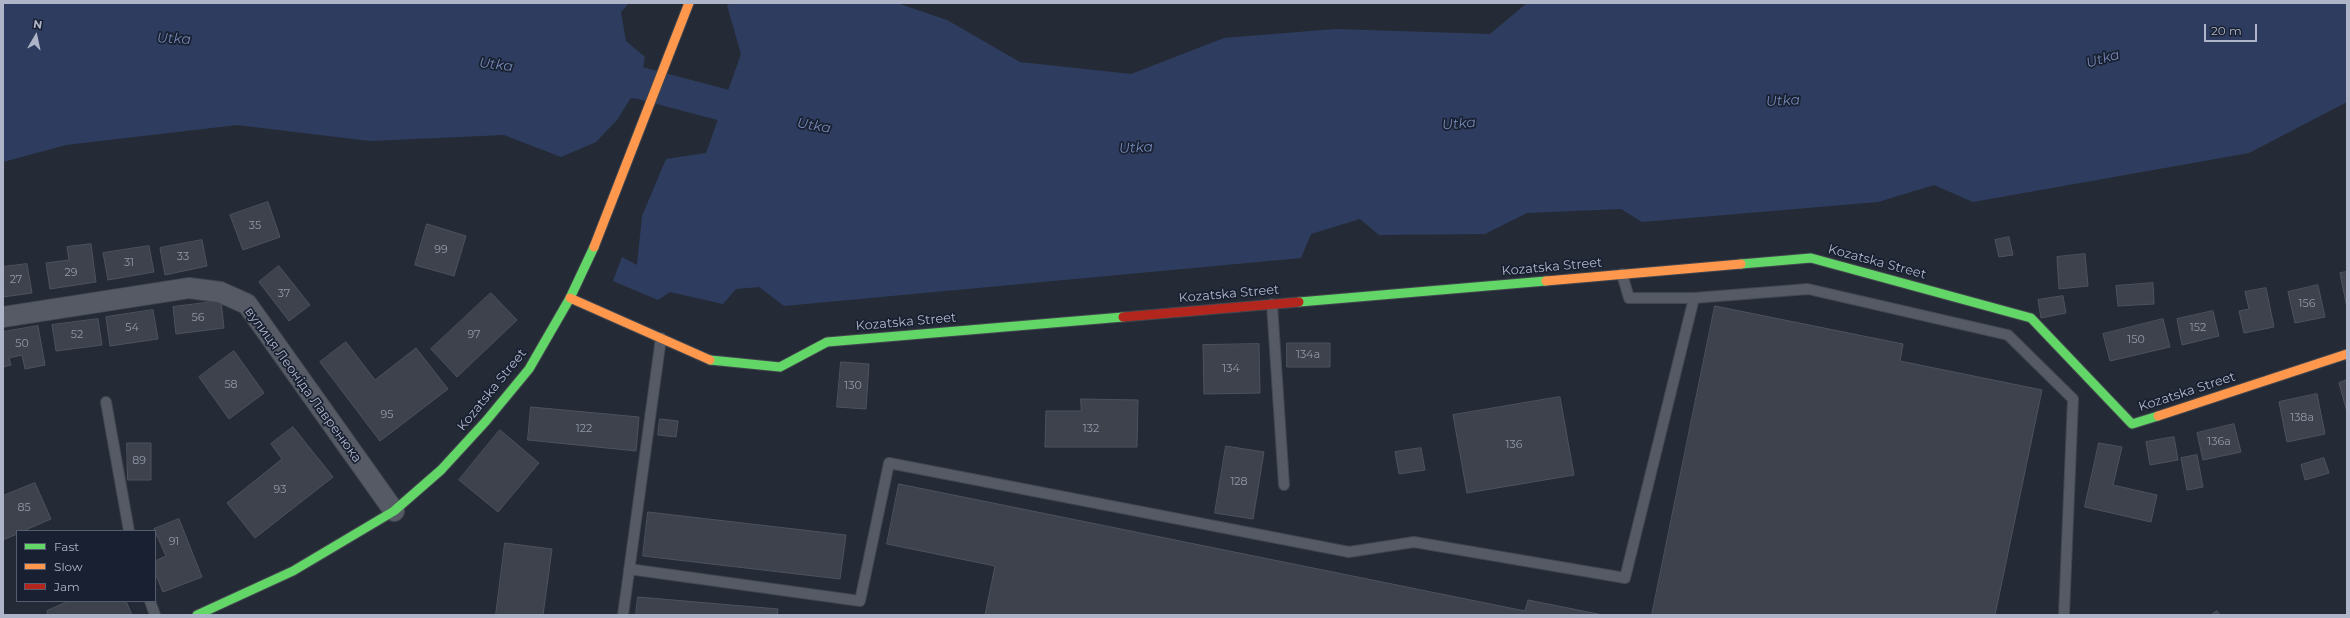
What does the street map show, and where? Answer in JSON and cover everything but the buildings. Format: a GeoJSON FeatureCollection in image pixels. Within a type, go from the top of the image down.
{"type":"FeatureCollection","features":[{"type":"Feature","properties":{"kind":"street"},"geometry":{"type":"LineString","coordinates":[[570,298],[600,233],[688,3]]}},
{"type":"Feature","properties":{"kind":"street","name":"Kozatska Street"},"geometry":{"type":"LineString","coordinates":[[197,615],[293,571],[394,511],[441,470],[486,420],[529,368],[570,298],[712,361],[780,367],[827,342],[1811,258],[2031,318],[2132,424],[2347,354]]}},
{"type":"Feature","properties":{"kind":"street","name":"вулиця Леоніда Лавренюка"},"geometry":{"type":"LineString","coordinates":[[3,317],[189,288],[220,292],[248,304],[394,511]]}},
{"type":"Feature","properties":{"kind":"lane"},"geometry":{"type":"LineString","coordinates":[[1622,274],[1629,298],[1694,298],[1808,289],[2008,335],[2073,399],[2064,615]]}},
{"type":"Feature","properties":{"kind":"lane"},"geometry":{"type":"LineString","coordinates":[[629,569],[860,601],[889,464],[1349,552],[1414,542],[1625,578],[1694,298]]}},
{"type":"Feature","properties":{"kind":"lane"},"geometry":{"type":"LineString","coordinates":[[1272,304],[1284,485]]}},
{"type":"Feature","properties":{"kind":"lane"},"geometry":{"type":"LineString","coordinates":[[623,615],[661,338]]}},
{"type":"Feature","properties":{"kind":"lane"},"geometry":{"type":"LineString","coordinates":[[106,402],[129,530]]}},
{"type":"Feature","properties":{"kind":"lane"},"geometry":{"type":"LineString","coordinates":[[150,602],[155,615]]}},
{"type":"Feature","properties":{"kind":"water"},"geometry":{"type":"Polygon","coordinates":[[[3,3],[629,3],[621,12],[626,41],[645,57],[640,83],[617,120],[596,142],[561,157],[504,135],[370,141],[237,125],[66,145],[3,162],[3,3]]]}},
{"type":"Feature","properties":{"kind":"water"},"geometry":{"type":"Polygon","coordinates":[[[730,3],[897,3],[947,20],[1020,62],[1131,74],[1224,38],[1335,29],[1490,34],[1527,3],[2347,3],[2347,102],[2249,153],[1973,202],[1934,185],[1878,202],[1642,222],[1621,209],[1527,213],[1485,234],[1379,235],[1360,219],[1311,234],[1301,258],[784,306],[759,287],[736,289],[723,304],[670,292],[658,300],[613,281],[622,257],[637,265],[642,216],[666,159],[706,153],[741,54],[727,5],[730,3]]]}},
{"type":"Feature","properties":{"kind":"waterway","name":"Utka"},"geometry":{"type":"LineString","coordinates":[[598,78],[640,83],[765,116]]}},
{"type":"Feature","properties":{"kind":"traffic: fast"},"geometry":{"type":"LineString","coordinates":[[197,615],[293,571],[394,511],[441,470],[486,421],[529,369],[570,298],[594,247]]}},
{"type":"Feature","properties":{"kind":"traffic: fast"},"geometry":{"type":"LineString","coordinates":[[1741,264],[1811,258],[2031,318],[2132,424],[2158,416]]}},
{"type":"Feature","properties":{"kind":"traffic: fast"},"geometry":{"type":"LineString","coordinates":[[1299,302],[1546,281]]}},
{"type":"Feature","properties":{"kind":"traffic: fast"},"geometry":{"type":"LineString","coordinates":[[710,360],[780,367],[827,342],[1123,317]]}},
{"type":"Feature","properties":{"kind":"traffic: slow"},"geometry":{"type":"LineString","coordinates":[[594,247],[689,3]]}},
{"type":"Feature","properties":{"kind":"traffic: slow"},"geometry":{"type":"LineString","coordinates":[[1546,281],[1741,264]]}},
{"type":"Feature","properties":{"kind":"traffic: slow"},"geometry":{"type":"LineString","coordinates":[[570,298],[710,360]]}},
{"type":"Feature","properties":{"kind":"traffic: slow"},"geometry":{"type":"LineString","coordinates":[[2158,416],[2347,354]]}},
{"type":"Feature","properties":{"kind":"traffic: jam"},"geometry":{"type":"LineString","coordinates":[[1123,317],[1299,302]]}}]}
